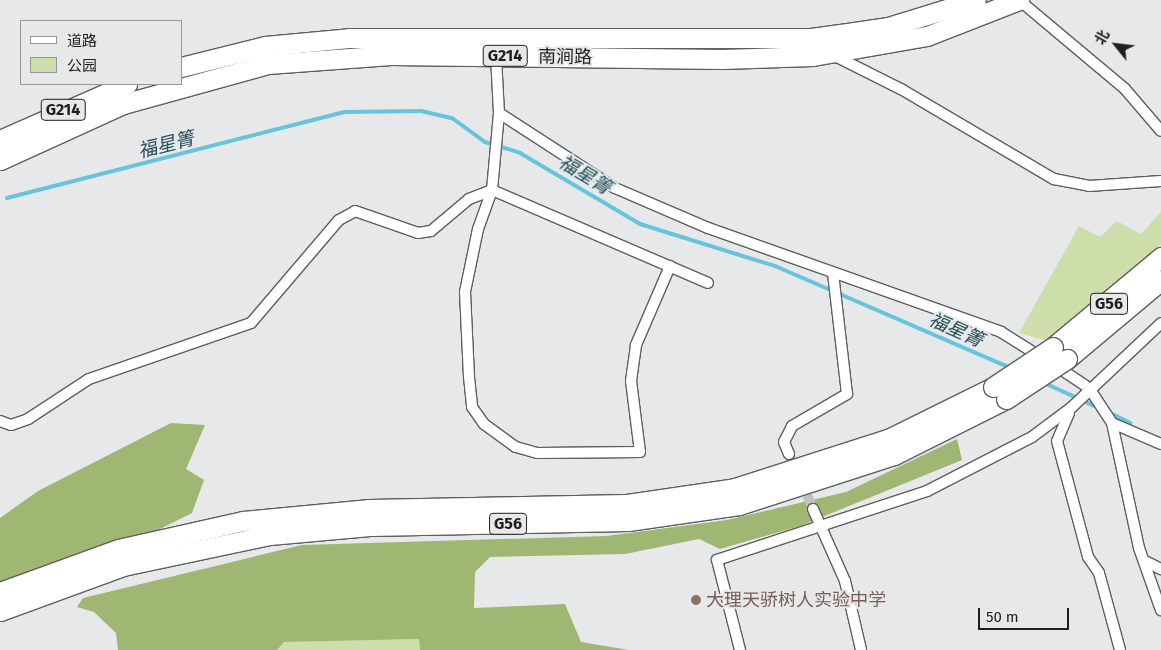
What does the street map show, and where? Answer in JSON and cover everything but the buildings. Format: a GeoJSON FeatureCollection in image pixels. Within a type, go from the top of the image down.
{"type":"FeatureCollection","features":[{"type":"Feature","properties":{"kind":"highway","name":"南涧路"},"geometry":{"type":"LineString","coordinates":[[0,160],[122,104],[242,69],[349,56],[497,47],[811,38],[888,26],[976,0]]}},
{"type":"Feature","properties":{"kind":"highway","name":"南涧路"},"geometry":{"type":"LineString","coordinates":[[182,67],[251,49],[312,40],[497,47],[722,59],[830,54],[927,36],[1019,0]]}},
{"type":"Feature","properties":{"kind":"highway","name":"G214"},"geometry":{"type":"LineString","coordinates":[[0,140],[125,85]]}},
{"type":"Feature","properties":{"kind":"highway","name":"G56"},"geometry":{"type":"LineString","coordinates":[[1060,353],[1161,257]]}},
{"type":"Feature","properties":{"kind":"highway","name":"G56"},"geometry":{"type":"LineString","coordinates":[[0,611],[123,566],[270,535],[378,526],[621,521],[739,505],[887,458],[1000,393],[1060,353],[1161,280]]}},
{"type":"Feature","properties":{"kind":"highway","name":"G56"},"geometry":{"type":"LineString","coordinates":[[0,592],[118,549],[243,521],[369,509],[620,504],[735,488],[888,439],[1000,393]]}},
{"type":"Feature","properties":{"kind":"street"},"geometry":{"type":"LineString","coordinates":[[1019,0],[1125,89],[1161,130]]}},
{"type":"Feature","properties":{"kind":"street"},"geometry":{"type":"LineString","coordinates":[[497,47],[499,113],[497,154],[492,190],[478,229],[465,292],[472,407],[484,424],[516,447],[537,453],[640,452],[631,381],[636,345],[670,266]]}},
{"type":"Feature","properties":{"kind":"street"},"geometry":{"type":"LineString","coordinates":[[830,54],[901,89],[1054,180],[1089,186],[1161,181]]}},
{"type":"Feature","properties":{"kind":"street"},"geometry":{"type":"LineString","coordinates":[[499,113],[560,154],[653,207],[1000,332],[1087,391],[1112,423],[1139,548],[1147,562],[1161,610]]}},
{"type":"Feature","properties":{"kind":"street"},"geometry":{"type":"LineString","coordinates":[[0,421],[11,425],[28,418],[90,379],[251,323],[339,220],[355,211],[418,233],[431,231],[469,199],[492,190],[708,283]]}},
{"type":"Feature","properties":{"kind":"street"},"geometry":{"type":"LineString","coordinates":[[789,454],[784,442],[792,426],[847,394],[839,304],[833,273]]}},
{"type":"Feature","properties":{"kind":"street"},"geometry":{"type":"LineString","coordinates":[[740,650],[717,560],[820,529],[927,491],[1032,437],[1072,408],[1087,391],[1161,323]]}},
{"type":"Feature","properties":{"kind":"street"},"geometry":{"type":"LineString","coordinates":[[1072,408],[1057,441],[1088,557],[1100,573],[1120,650]]}},
{"type":"Feature","properties":{"kind":"street"},"geometry":{"type":"LineString","coordinates":[[1112,423],[1161,444]]}},
{"type":"Feature","properties":{"kind":"street"},"geometry":{"type":"LineString","coordinates":[[813,509],[820,529],[845,581],[862,650]]}},
{"type":"Feature","properties":{"kind":"street"},"geometry":{"type":"LineString","coordinates":[[1147,562],[1161,569]]}},
{"type":"Feature","properties":{"kind":"green space"},"geometry":{"type":"Polygon","coordinates":[[[1161,212],[1161,244],[1094,306],[1048,341],[1019,333],[1079,226],[1100,237],[1117,221],[1141,234],[1161,212]]]}},
{"type":"Feature","properties":{"kind":"green space"},"geometry":{"type":"Polygon","coordinates":[[[171,423],[205,425],[186,469],[204,480],[192,513],[146,536],[0,585],[0,518],[38,491],[171,423]]]}},
{"type":"Feature","properties":{"kind":"green space"},"geometry":{"type":"Polygon","coordinates":[[[957,439],[962,460],[800,526],[720,549],[699,539],[625,554],[490,557],[475,572],[474,608],[565,604],[581,642],[629,650],[420,650],[419,639],[284,642],[277,650],[118,650],[116,633],[94,612],[77,607],[83,598],[302,545],[607,536],[727,520],[846,492],[957,439]]]}},
{"type":"Feature","properties":{"kind":"green space"},"geometry":{"type":"Polygon","coordinates":[[[419,639],[420,650],[277,650],[284,642],[419,639]]]}},
{"type":"Feature","properties":{"kind":"waterway","name":"福星箐"},"geometry":{"type":"LineString","coordinates":[[7,198],[344,112],[421,111],[452,118],[485,142],[520,153],[640,224],[775,266],[1011,368]]}},
{"type":"Feature","properties":{"kind":"waterway","name":"福星箐"},"geometry":{"type":"LineString","coordinates":[[1042,382],[1099,408]]}},
{"type":"Feature","properties":{"kind":"waterway","name":"福星箐"},"geometry":{"type":"LineString","coordinates":[[1108,412],[1131,423]]}},
{"type":"Feature","properties":{"kind":"tunnel"},"geometry":{"type":"LineString","coordinates":[[789,454],[813,509]]}},
{"type":"Feature","properties":{"kind":"place","name":"大理天骄树人实验中学"},"geometry":{"type":"Point","coordinates":[696,600]}}]}
